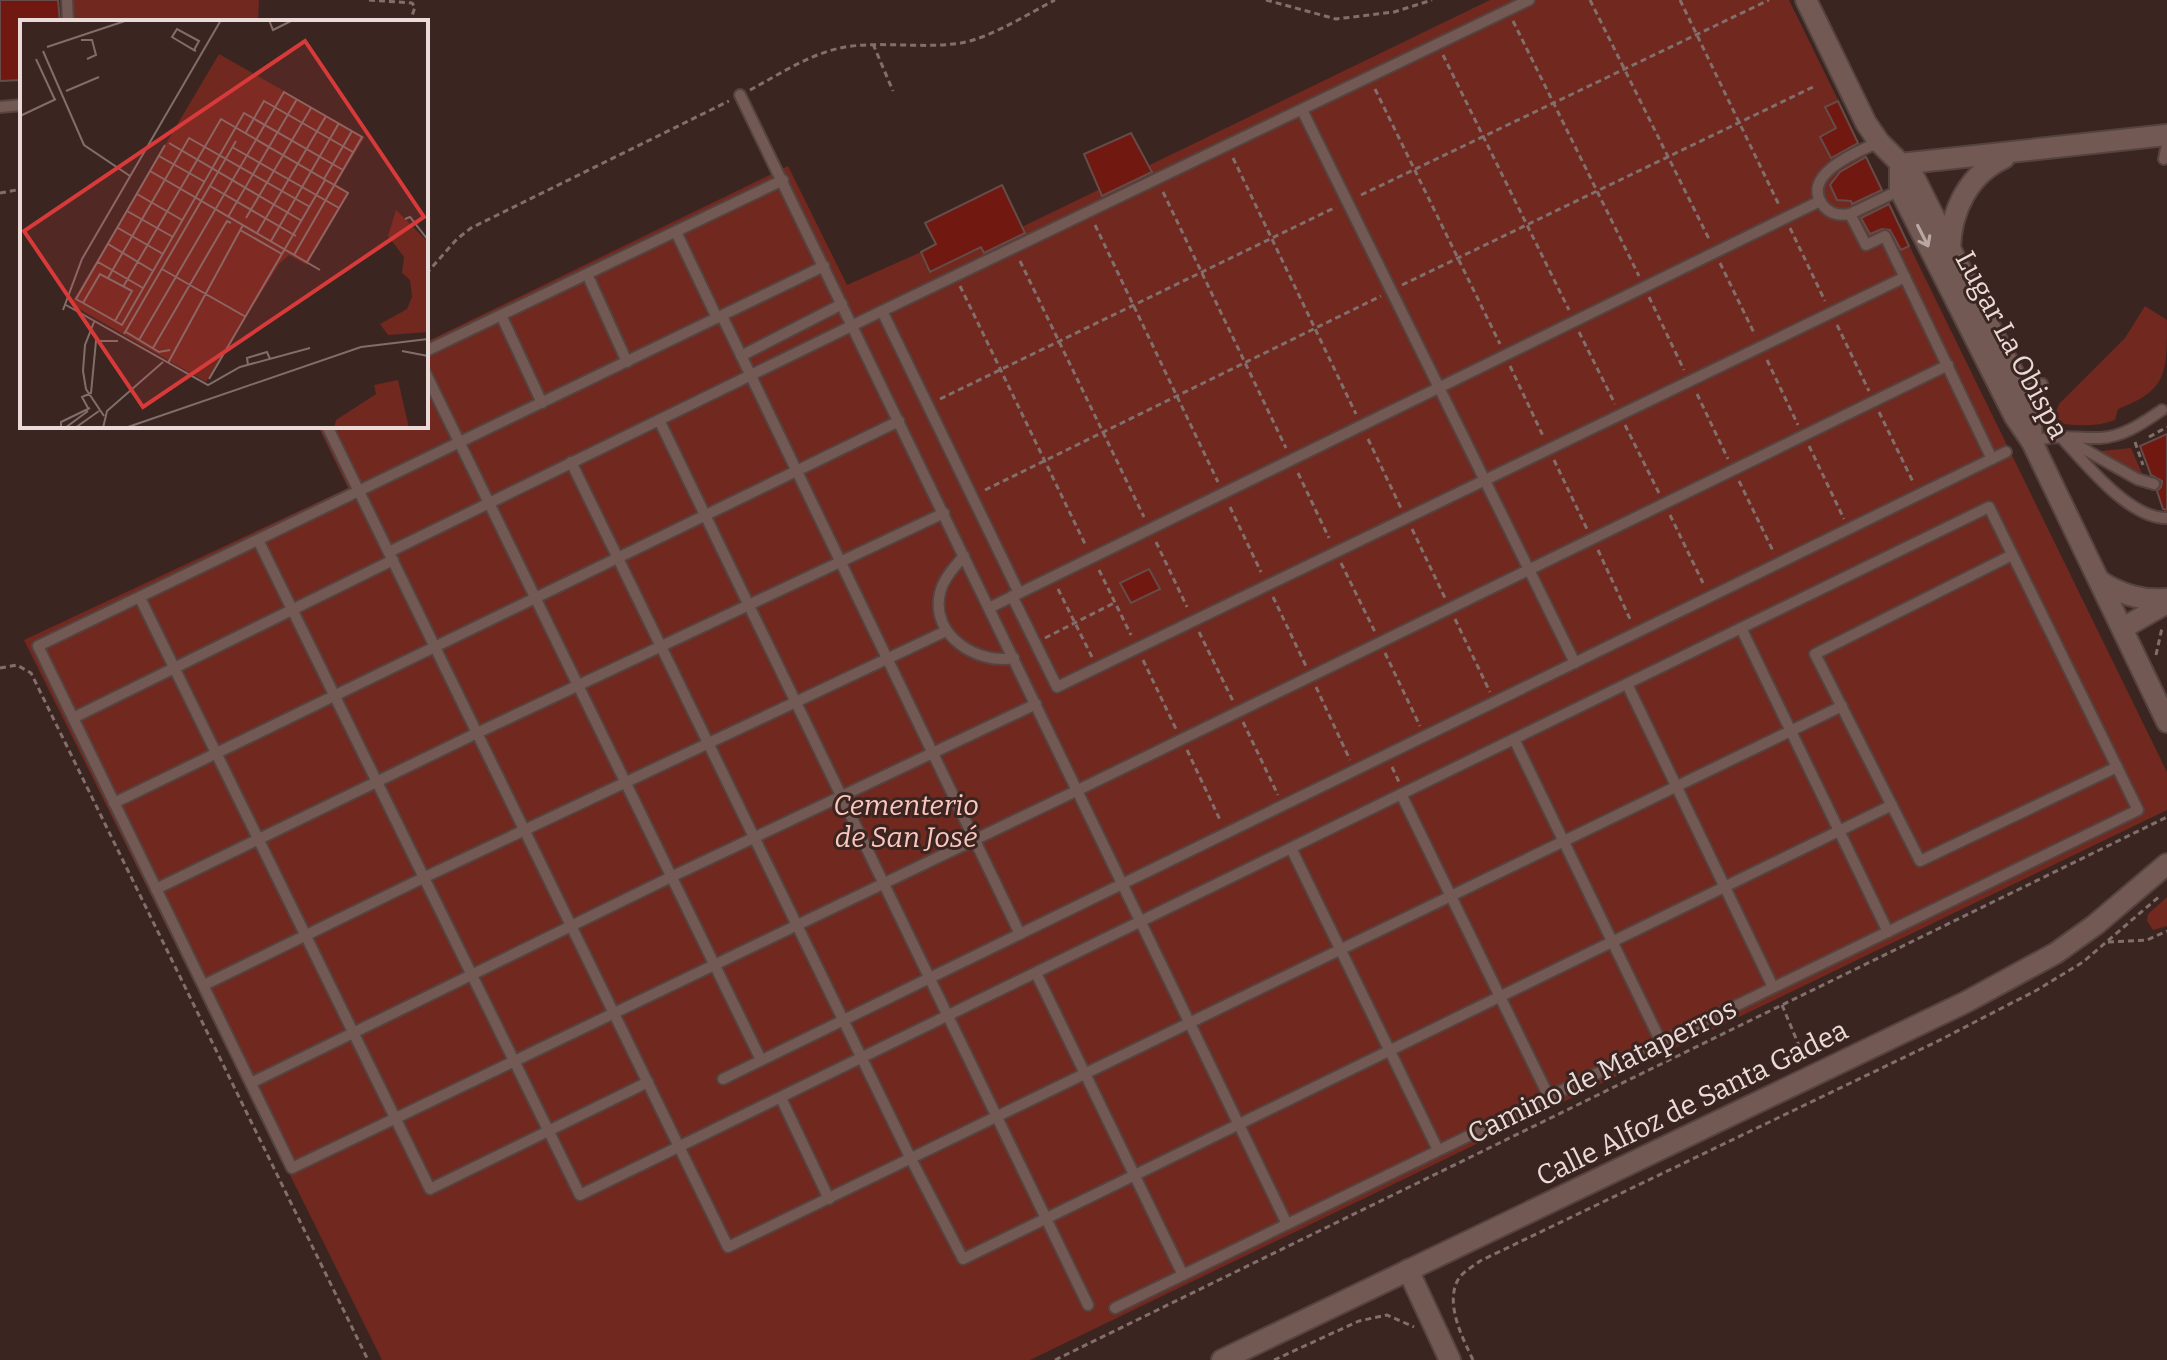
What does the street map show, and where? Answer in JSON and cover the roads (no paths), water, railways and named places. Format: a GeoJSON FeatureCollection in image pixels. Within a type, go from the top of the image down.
{"type":"FeatureCollection","features":[{"type":"Feature","properties":{"kind":"street"},"geometry":{"type":"LineString","coordinates":[[1806,0],[1866,123],[1879,142],[1914,177],[2030,406],[2032,442]]}},
{"type":"Feature","properties":{"kind":"street"},"geometry":{"type":"LineString","coordinates":[[1900,164],[2167,135]]}},
{"type":"Feature","properties":{"kind":"street"},"geometry":{"type":"LineString","coordinates":[[1950,248],[1955,215],[1969,187],[1981,172],[2016,153]]}},
{"type":"Feature","properties":{"kind":"street","name":"Lugar La Obispa"},"geometry":{"type":"LineString","coordinates":[[1900,164],[1900,190],[2015,417],[2032,442],[2167,722]]}},
{"type":"Feature","properties":{"kind":"street"},"geometry":{"type":"LineString","coordinates":[[2101,582],[2135,598],[2167,601]]}},
{"type":"Feature","properties":{"kind":"street"},"geometry":{"type":"LineString","coordinates":[[2123,628],[2167,601]]}},
{"type":"Feature","properties":{"kind":"street","name":"Calle Alfoz de Santa Gadea"},"geometry":{"type":"LineString","coordinates":[[1222,1360],[1966,1002],[2056,953],[2095,925],[2167,864]]}},
{"type":"Feature","properties":{"kind":"street"},"geometry":{"type":"LineString","coordinates":[[1408,1270],[1450,1360]]}},
{"type":"Feature","properties":{"kind":"lane"},"geometry":{"type":"LineString","coordinates":[[67,0],[68,20]]}},
{"type":"Feature","properties":{"kind":"lane"},"geometry":{"type":"LineString","coordinates":[[73,718],[292,610],[490,501],[1529,0]]}},
{"type":"Feature","properties":{"kind":"lane"},"geometry":{"type":"LineString","coordinates":[[740,95],[1287,1224]]}},
{"type":"Feature","properties":{"kind":"lane"},"geometry":{"type":"LineString","coordinates":[[0,107],[20,105]]}},
{"type":"Feature","properties":{"kind":"lane"},"geometry":{"type":"LineString","coordinates":[[1302,110],[1575,663]]}},
{"type":"Feature","properties":{"kind":"lane"},"geometry":{"type":"LineString","coordinates":[[1879,142],[1841,161],[1827,172],[1819,185],[1820,201],[1835,214],[1850,214],[1900,190]]}},
{"type":"Feature","properties":{"kind":"lane"},"geometry":{"type":"LineString","coordinates":[[2164,159],[2167,145]]}},
{"type":"Feature","properties":{"kind":"lane"},"geometry":{"type":"LineString","coordinates":[[428,350],[783,180]]}},
{"type":"Feature","properties":{"kind":"lane"},"geometry":{"type":"LineString","coordinates":[[989,608],[1820,201]]}},
{"type":"Feature","properties":{"kind":"lane"},"geometry":{"type":"LineString","coordinates":[[1850,214],[1866,245],[1885,236],[1992,459]]}},
{"type":"Feature","properties":{"kind":"lane"},"geometry":{"type":"LineString","coordinates":[[676,232],[751,376],[1020,934]]}},
{"type":"Feature","properties":{"kind":"lane"},"geometry":{"type":"LineString","coordinates":[[824,266],[38,646],[292,1168],[975,840],[1948,365]]}},
{"type":"Feature","properties":{"kind":"lane"},"geometry":{"type":"LineString","coordinates":[[587,274],[627,362]]}},
{"type":"Feature","properties":{"kind":"lane"},"geometry":{"type":"LineString","coordinates":[[882,311],[972,496],[1057,687],[1905,277]]}},
{"type":"Feature","properties":{"kind":"lane"},"geometry":{"type":"LineString","coordinates":[[741,356],[842,304]]}},
{"type":"Feature","properties":{"kind":"lane"},"geometry":{"type":"LineString","coordinates":[[501,315],[542,403]]}},
{"type":"Feature","properties":{"kind":"lane"},"geometry":{"type":"LineString","coordinates":[[428,378],[761,1060]]}},
{"type":"Feature","properties":{"kind":"lane"},"geometry":{"type":"LineString","coordinates":[[2030,406],[2042,384]]}},
{"type":"Feature","properties":{"kind":"lane"},"geometry":{"type":"LineString","coordinates":[[2032,442],[2045,437],[2104,438],[2135,428],[2162,410]]}},
{"type":"Feature","properties":{"kind":"lane"},"geometry":{"type":"LineString","coordinates":[[659,420],[1088,1305]]}},
{"type":"Feature","properties":{"kind":"lane"},"geometry":{"type":"LineString","coordinates":[[114,803],[899,421]]}},
{"type":"Feature","properties":{"kind":"lane"},"geometry":{"type":"LineString","coordinates":[[328,428],[728,1247],[1842,706]]}},
{"type":"Feature","properties":{"kind":"lane"},"geometry":{"type":"LineString","coordinates":[[2062,438],[2152,484]]}},
{"type":"Feature","properties":{"kind":"lane"},"geometry":{"type":"LineString","coordinates":[[2062,438],[2120,497],[2155,518],[2167,518]]}},
{"type":"Feature","properties":{"kind":"lane"},"geometry":{"type":"LineString","coordinates":[[723,1079],[2006,452]]}},
{"type":"Feature","properties":{"kind":"lane"},"geometry":{"type":"LineString","coordinates":[[571,462],[911,1159],[963,1259],[1892,805]]}},
{"type":"Feature","properties":{"kind":"lane"},"geometry":{"type":"LineString","coordinates":[[258,540],[580,1195],[1989,507],[2138,810],[1115,1308]]}},
{"type":"Feature","properties":{"kind":"lane"},"geometry":{"type":"LineString","coordinates":[[156,889],[477,733],[944,513]]}},
{"type":"Feature","properties":{"kind":"lane"},"geometry":{"type":"LineString","coordinates":[[2012,555],[1815,654],[1920,861],[2117,767]]}},
{"type":"Feature","properties":{"kind":"lane"},"geometry":{"type":"LineString","coordinates":[[964,556],[940,593],[940,613],[946,631],[963,647],[978,655],[1002,660],[1014,658]]}},
{"type":"Feature","properties":{"kind":"lane"},"geometry":{"type":"LineString","coordinates":[[140,598],[430,1189],[648,1082]]}},
{"type":"Feature","properties":{"kind":"lane"},"geometry":{"type":"LineString","coordinates":[[1741,628],[1888,932]]}},
{"type":"Feature","properties":{"kind":"lane"},"geometry":{"type":"LineString","coordinates":[[204,985],[946,631]]}},
{"type":"Feature","properties":{"kind":"lane"},"geometry":{"type":"LineString","coordinates":[[1627,684],[1773,987]]}},
{"type":"Feature","properties":{"kind":"lane"},"geometry":{"type":"LineString","coordinates":[[251,1083],[673,876],[1036,704]]}},
{"type":"Feature","properties":{"kind":"lane"},"geometry":{"type":"LineString","coordinates":[[1514,739],[1661,1042]]}},
{"type":"Feature","properties":{"kind":"lane"},"geometry":{"type":"LineString","coordinates":[[1403,793],[1549,1097]]}},
{"type":"Feature","properties":{"kind":"lane"},"geometry":{"type":"LineString","coordinates":[[1291,848],[1438,1150]]}},
{"type":"Feature","properties":{"kind":"lane"},"geometry":{"type":"LineString","coordinates":[[1036,973],[1183,1275]]}},
{"type":"Feature","properties":{"kind":"lane"},"geometry":{"type":"LineString","coordinates":[[781,1098],[829,1199]]}},
{"type":"Feature","properties":{"kind":"park label","name":"Cementerio de San José"},"geometry":{"type":"Point","coordinates":[906,821]}}]}
